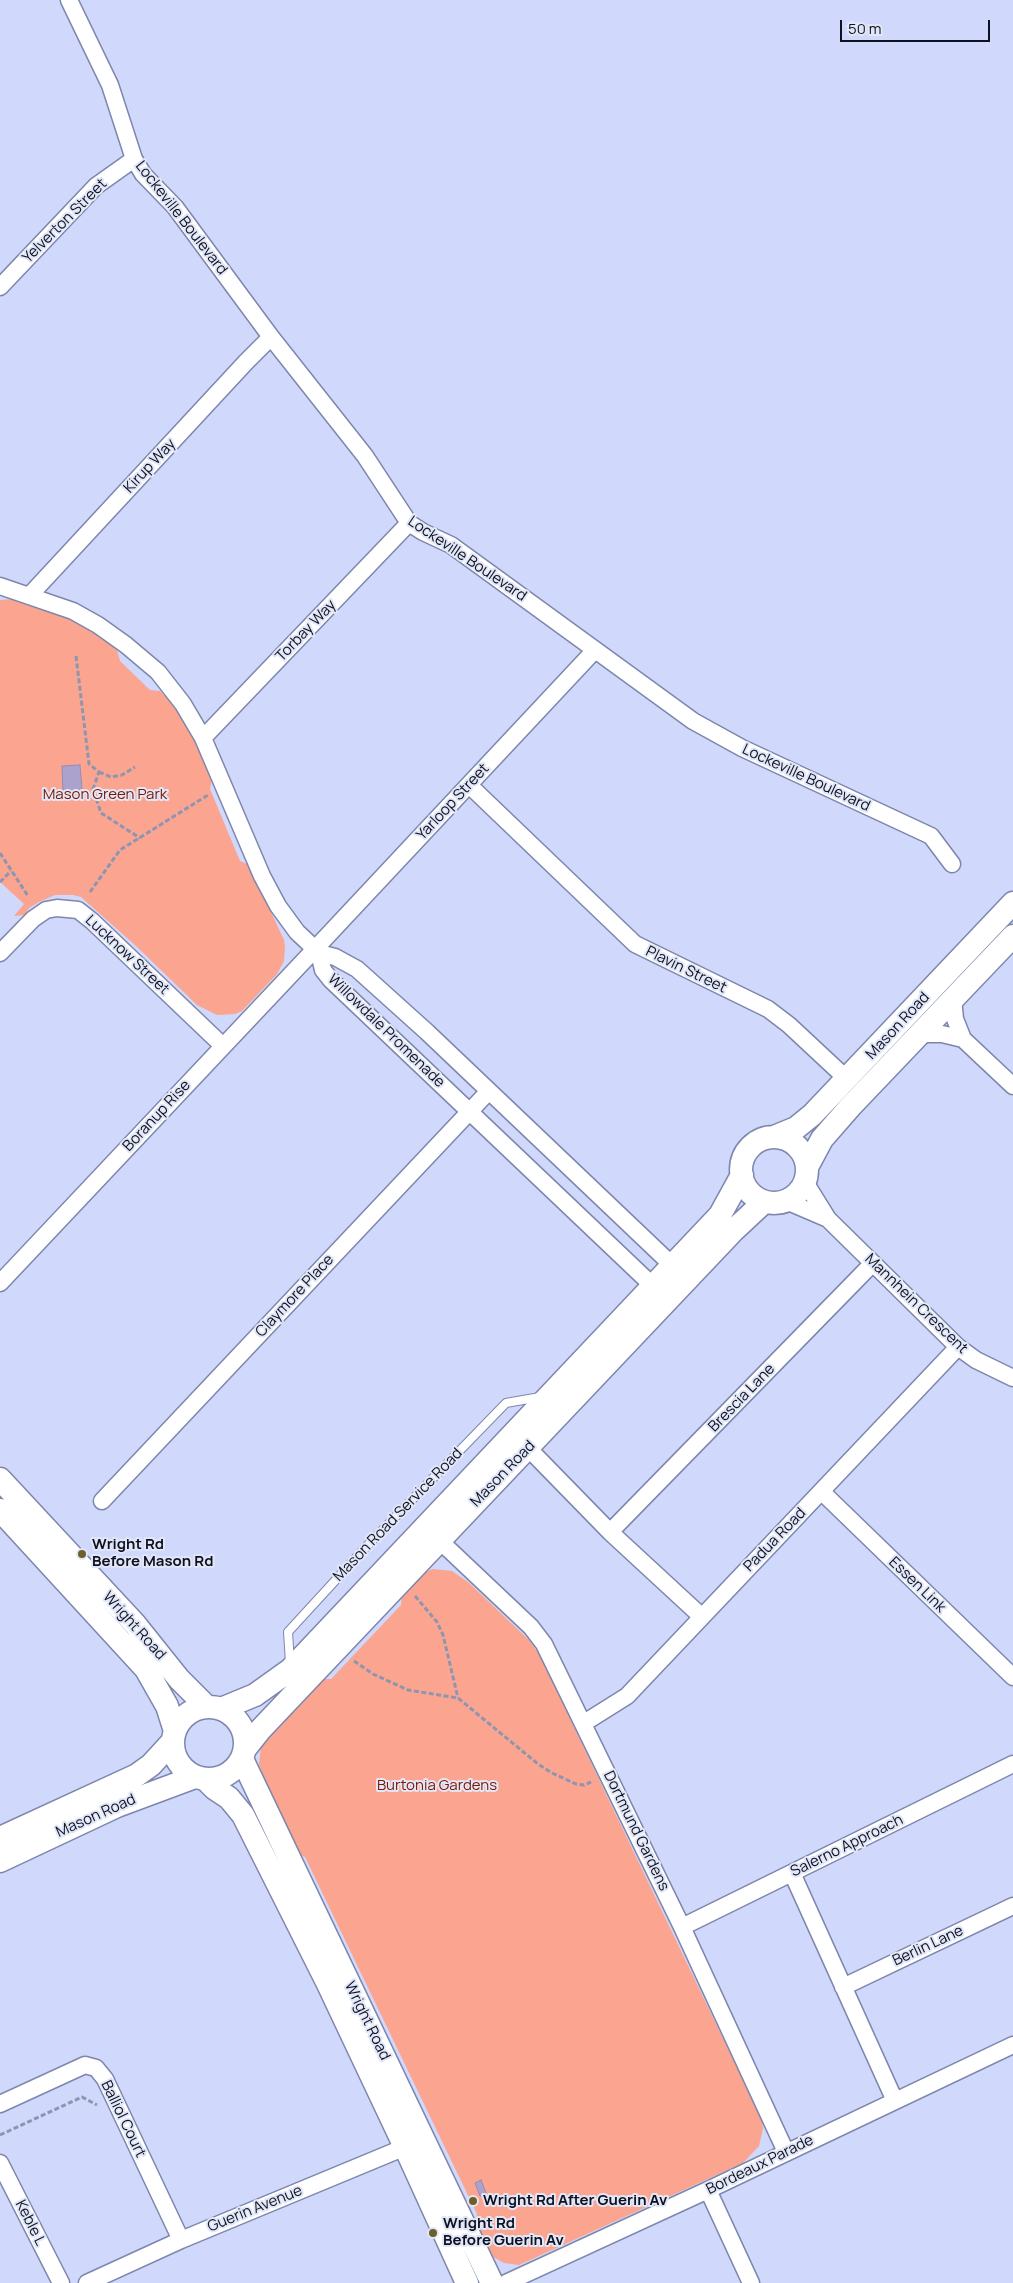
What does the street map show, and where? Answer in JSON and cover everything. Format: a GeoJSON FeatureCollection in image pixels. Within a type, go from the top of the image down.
{"type":"FeatureCollection","features":[{"type":"Feature","properties":{"kind":"street","name":"Lockeville Boulevard"},"geometry":{"type":"LineString","coordinates":[[69,0],[110,85],[134,159],[143,174],[176,207],[272,338],[365,456],[409,523],[451,545],[693,721],[721,737],[930,836],[952,864]]}},
{"type":"Feature","properties":{"kind":"street","name":"Yelverton Street"},"geometry":{"type":"LineString","coordinates":[[0,287],[96,186],[134,159]]}},
{"type":"Feature","properties":{"kind":"street","name":"Kirup Way"},"geometry":{"type":"LineString","coordinates":[[30,595],[246,362],[272,338]]}},
{"type":"Feature","properties":{"kind":"street","name":"Torbay Way"},"geometry":{"type":"LineString","coordinates":[[203,738],[409,523]]}},
{"type":"Feature","properties":{"kind":"street","name":"Willowdale Promenade"},"geometry":{"type":"LineString","coordinates":[[0,586],[73,611],[98,625],[126,645],[158,672],[183,704],[203,738],[270,891],[278,906],[298,932],[317,951],[335,957],[356,968],[672,1265]]}},
{"type":"Feature","properties":{"kind":"street","name":"Yarloop Street"},"geometry":{"type":"LineString","coordinates":[[317,951],[468,785],[595,650]]}},
{"type":"Feature","properties":{"kind":"street","name":"Plavin Street"},"geometry":{"type":"LineString","coordinates":[[468,785],[635,944],[768,1009],[789,1025],[848,1080]]}},
{"type":"Feature","properties":{"kind":"street","name":"Mason Road"},"geometry":{"type":"LineString","coordinates":[[774,1137],[796,1128],[812,1116],[1013,903]]}},
{"type":"Feature","properties":{"kind":"street","name":"Lucknow Street"},"geometry":{"type":"LineString","coordinates":[[0,953],[33,919],[46,910],[57,908],[78,910],[92,921],[223,1046]]}},
{"type":"Feature","properties":{"kind":"street","name":"Mason Road"},"geometry":{"type":"LineString","coordinates":[[806,1174],[828,1133],[1013,936]]}},
{"type":"Feature","properties":{"kind":"street","name":"Willowdale Promenade"},"geometry":{"type":"LineString","coordinates":[[317,951],[323,970],[330,980],[653,1286]]}},
{"type":"Feature","properties":{"kind":"street","name":"Boranup Rise"},"geometry":{"type":"LineString","coordinates":[[0,1283],[223,1046],[317,951]]}},
{"type":"Feature","properties":{"kind":"street"},"geometry":{"type":"LineString","coordinates":[[953,998],[955,1019],[963,1039],[1013,1086]]}},
{"type":"Feature","properties":{"kind":"street"},"geometry":{"type":"LineString","coordinates":[[920,1034],[942,1034],[963,1039]]}},
{"type":"Feature","properties":{"kind":"street","name":"Claymore Place"},"geometry":{"type":"LineString","coordinates":[[102,1501],[489,1091]]}},
{"type":"Feature","properties":{"kind":"street"},"geometry":{"type":"LineString","coordinates":[[774,1137],[784,1138],[800,1150],[806,1174],[801,1190],[786,1201],[775,1204],[764,1202],[749,1192],[742,1175],[744,1156],[749,1148],[765,1138],[774,1137]]}},
{"type":"Feature","properties":{"kind":"street","name":"Mannhein Crescent"},"geometry":{"type":"LineString","coordinates":[[806,1174],[828,1219],[958,1347],[976,1360],[1013,1378]]}},
{"type":"Feature","properties":{"kind":"street","name":"Mason Road"},"geometry":{"type":"LineString","coordinates":[[214,1708],[255,1694],[290,1670],[720,1215],[742,1175]]}},
{"type":"Feature","properties":{"kind":"street","name":"Mannhein Crescent"},"geometry":{"type":"LineString","coordinates":[[786,1201],[828,1219]]}},
{"type":"Feature","properties":{"kind":"street","name":"Mason Road"},"geometry":{"type":"LineString","coordinates":[[244,1754],[260,1730],[734,1230],[764,1202]]}},
{"type":"Feature","properties":{"kind":"street","name":"Brescia Lane"},"geometry":{"type":"LineString","coordinates":[[610,1532],[873,1263]]}},
{"type":"Feature","properties":{"kind":"street","name":"Padua Road"},"geometry":{"type":"LineString","coordinates":[[584,1723],[627,1696],[958,1347]]}},
{"type":"Feature","properties":{"kind":"street"},"geometry":{"type":"LineString","coordinates":[[528,1448],[610,1532],[701,1616]]}},
{"type":"Feature","properties":{"kind":"street","name":"Wright Road"},"geometry":{"type":"LineString","coordinates":[[0,1479],[134,1624],[179,1679],[214,1708]]}},
{"type":"Feature","properties":{"kind":"street","name":"Essen Link"},"geometry":{"type":"LineString","coordinates":[[822,1492],[1013,1677]]}},
{"type":"Feature","properties":{"kind":"street","name":"Wright Road"},"geometry":{"type":"LineString","coordinates":[[0,1510],[146,1669],[168,1706],[174,1736]]}},
{"type":"Feature","properties":{"kind":"street","name":"Dortmund Gardens"},"geometry":{"type":"LineString","coordinates":[[440,1541],[531,1627],[544,1644],[682,1927],[786,2152]]}},
{"type":"Feature","properties":{"kind":"street"},"geometry":{"type":"LineString","coordinates":[[214,1708],[233,1715],[241,1725],[245,1738],[244,1754],[227,1775],[216,1779],[200,1778],[186,1771],[179,1762],[174,1752],[174,1736],[188,1714],[214,1708]]}},
{"type":"Feature","properties":{"kind":"street","name":"Mason Road"},"geometry":{"type":"LineString","coordinates":[[0,1838],[137,1775],[151,1765],[174,1736]]}},
{"type":"Feature","properties":{"kind":"street","name":"Wright Road"},"geometry":{"type":"LineString","coordinates":[[244,1754],[415,2143],[467,2283]]}},
{"type":"Feature","properties":{"kind":"street","name":"Salerno Approach"},"geometry":{"type":"LineString","coordinates":[[682,1927],[1013,1764]]}},
{"type":"Feature","properties":{"kind":"street","name":"Mason Road"},"geometry":{"type":"LineString","coordinates":[[0,1861],[117,1806],[200,1778]]}},
{"type":"Feature","properties":{"kind":"street","name":"Wright Road"},"geometry":{"type":"LineString","coordinates":[[200,1778],[229,1798],[244,1815],[328,1984],[492,2283]]}},
{"type":"Feature","properties":{"kind":"street"},"geometry":{"type":"LineString","coordinates":[[792,1873],[895,2101]]}},
{"type":"Feature","properties":{"kind":"street","name":"Berlin Lane"},"geometry":{"type":"LineString","coordinates":[[843,1987],[1013,1906]]}},
{"type":"Feature","properties":{"kind":"street","name":"Bordeaux Parade"},"geometry":{"type":"LineString","coordinates":[[506,2283],[708,2190],[1013,2045]]}},
{"type":"Feature","properties":{"kind":"street","name":"Balliol Court"},"geometry":{"type":"LineString","coordinates":[[0,2104],[85,2065],[96,2068],[105,2079],[181,2240]]}},
{"type":"Feature","properties":{"kind":"street","name":"Guerin Avenue"},"geometry":{"type":"LineString","coordinates":[[88,2283],[181,2240],[415,2143]]}},
{"type":"Feature","properties":{"kind":"street","name":"Keble L"},"geometry":{"type":"LineString","coordinates":[[0,2163],[61,2283]]}},
{"type":"Feature","properties":{"kind":"street"},"geometry":{"type":"LineString","coordinates":[[708,2190],[751,2283]]}},
{"type":"Feature","properties":{"kind":"path"},"geometry":{"type":"LineString","coordinates":[[76,656],[89,764],[99,772],[110,777],[122,775],[135,766]]}},
{"type":"Feature","properties":{"kind":"path"},"geometry":{"type":"LineString","coordinates":[[99,772],[93,790],[101,812],[140,838]]}},
{"type":"Feature","properties":{"kind":"path"},"geometry":{"type":"LineString","coordinates":[[90,892],[120,850],[208,795]]}},
{"type":"Feature","properties":{"kind":"path"},"geometry":{"type":"LineString","coordinates":[[0,853],[28,896]]}},
{"type":"Feature","properties":{"kind":"path"},"geometry":{"type":"LineString","coordinates":[[0,882],[11,871]]}},
{"type":"Feature","properties":{"kind":"path"},"geometry":{"type":"LineString","coordinates":[[414,1596],[437,1622],[443,1635],[458,1698]]}},
{"type":"Feature","properties":{"kind":"path"},"geometry":{"type":"LineString","coordinates":[[353,1660],[373,1674],[408,1690],[458,1698],[545,1769],[576,1784],[584,1785],[591,1782]]}},
{"type":"Feature","properties":{"kind":"path"},"geometry":{"type":"LineString","coordinates":[[0,2135],[82,2097],[98,2105]]}},
{"type":"Feature","properties":{"kind":"green space","name":"Mason Green Park"},"geometry":{"type":"Polygon","coordinates":[[[12,599],[63,616],[98,635],[117,650],[120,661],[150,690],[160,691],[172,703],[193,735],[212,779],[210,789],[240,861],[249,865],[284,940],[284,961],[277,974],[242,1011],[235,1014],[217,1015],[197,1005],[136,946],[81,897],[55,895],[29,908],[25,915],[14,916],[24,904],[0,882],[0,600],[12,599]]]}},
{"type":"Feature","properties":{"kind":"green space","name":"Burtonia Gardens"},"geometry":{"type":"Polygon","coordinates":[[[433,1569],[452,1571],[468,1582],[530,1641],[539,1654],[762,2120],[763,2129],[759,2146],[743,2163],[519,2265],[504,2263],[490,2255],[474,2227],[477,2214],[305,1857],[293,1851],[259,1764],[261,1746],[273,1728],[321,1679],[331,1679],[401,1605],[402,1594],[423,1573],[433,1569]]]}},
{"type":"Feature","properties":{"kind":"building"},"geometry":{"type":"Polygon","coordinates":[[[80,765],[82,789],[63,791],[62,766],[80,765]]]}},
{"type":"Feature","properties":{"kind":"building"},"geometry":{"type":"Polygon","coordinates":[[[481,2180],[486,2193],[480,2196],[475,2183],[481,2180]]]}},
{"type":"Feature","properties":{"kind":"place","name":"Wright Rd Before Mason Rd"},"geometry":{"type":"Point","coordinates":[82,1554]}},
{"type":"Feature","properties":{"kind":"place","name":"Wright Rd After Guerin Av"},"geometry":{"type":"Point","coordinates":[473,2201]}},
{"type":"Feature","properties":{"kind":"place","name":"Wright Rd Before Guerin Av"},"geometry":{"type":"Point","coordinates":[433,2233]}}]}
